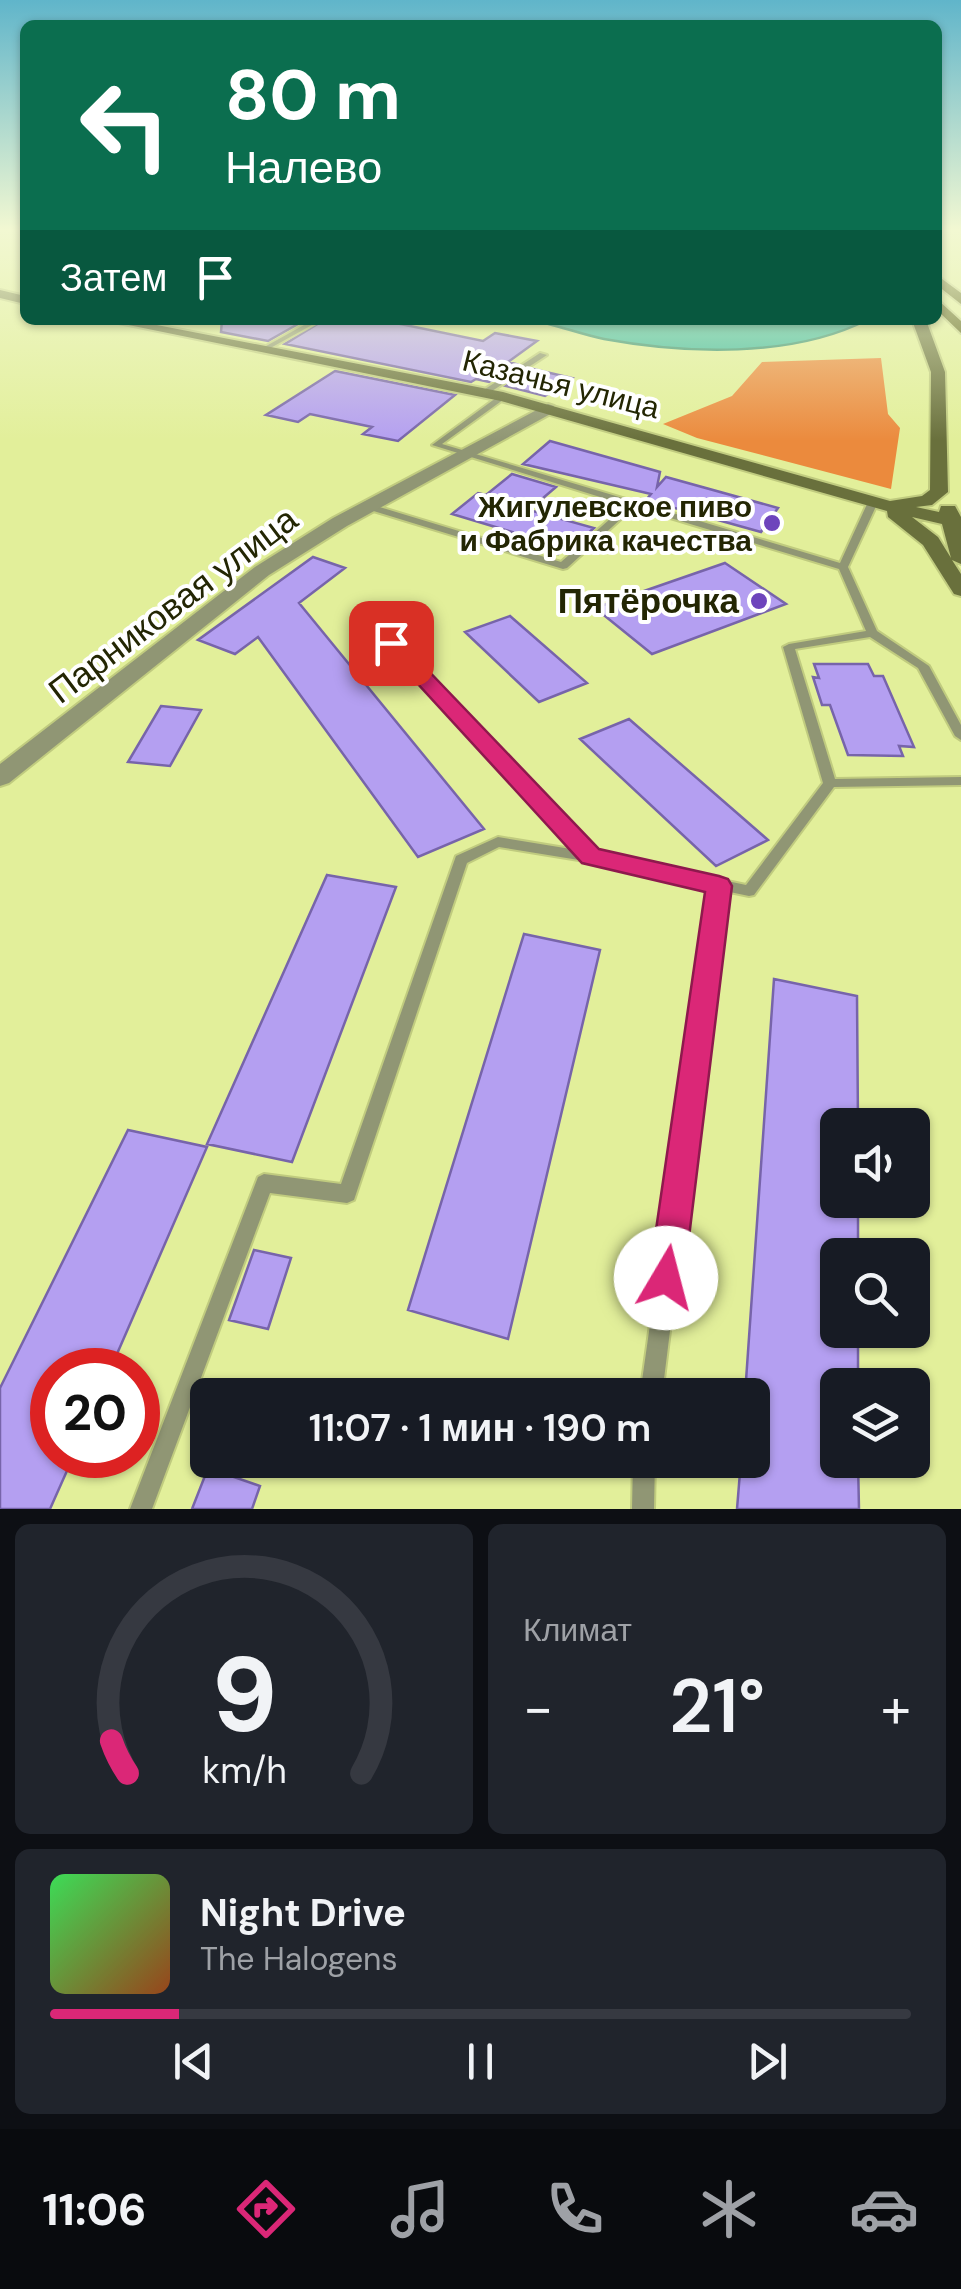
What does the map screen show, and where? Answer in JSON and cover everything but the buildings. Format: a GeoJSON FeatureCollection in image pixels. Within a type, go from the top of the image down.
{"type":"FeatureCollection","features":[{"type":"Feature","properties":{"kind":"main road"},"geometry":{"type":"LineString","coordinates":[[942,309],[961,330]]}},
{"type":"Feature","properties":{"kind":"street","name":"Казачья улица"},"geometry":{"type":"LineString","coordinates":[[136,325],[502,397],[955,522]]}},
{"type":"Feature","properties":{"kind":"street"},"geometry":{"type":"LineString","coordinates":[[873,502],[914,502],[936,497],[939,492],[938,372],[921,325]]}},
{"type":"Feature","properties":{"kind":"street","name":"Парниковая улица"},"geometry":{"type":"LineString","coordinates":[[0,777],[262,571],[548,409]]}},
{"type":"Feature","properties":{"kind":"street"},"geometry":{"type":"LineString","coordinates":[[938,420],[961,558]]}},
{"type":"Feature","properties":{"kind":"street","name":"Казачья улица"},"geometry":{"type":"LineString","coordinates":[[873,502],[932,541],[961,590]]}},
{"type":"Feature","properties":{"kind":"lane"},"geometry":{"type":"LineString","coordinates":[[263,350],[309,325]]}},
{"type":"Feature","properties":{"kind":"lane"},"geometry":{"type":"LineString","coordinates":[[483,393],[542,355]]}},
{"type":"Feature","properties":{"kind":"lane"},"geometry":{"type":"LineString","coordinates":[[502,397],[436,445],[843,567]]}},
{"type":"Feature","properties":{"kind":"lane"},"geometry":{"type":"LineString","coordinates":[[873,502],[843,567],[872,633],[923,666],[961,736]]}},
{"type":"Feature","properties":{"kind":"lane"},"geometry":{"type":"LineString","coordinates":[[370,507],[563,566],[631,504]]}},
{"type":"Feature","properties":{"kind":"lane"},"geometry":{"type":"LineString","coordinates":[[830,783],[789,647],[872,633]]}},
{"type":"Feature","properties":{"kind":"lane"},"geometry":{"type":"LineString","coordinates":[[391,643],[591,856]]}},
{"type":"Feature","properties":{"kind":"lane"},"geometry":{"type":"LineString","coordinates":[[830,783],[961,782]]}},
{"type":"Feature","properties":{"kind":"lane"},"geometry":{"type":"LineString","coordinates":[[141,1509],[264,1183],[347,1194],[462,860],[498,842],[591,856],[749,890],[830,783]]}},
{"type":"Feature","properties":{"kind":"lane"},"geometry":{"type":"LineString","coordinates":[[653,1378],[719,886]]}},
{"type":"Feature","properties":{"kind":"lane"},"geometry":{"type":"LineString","coordinates":[[642,1509],[643,1478]]}},
{"type":"Feature","properties":{"kind":"shaded area"},"geometry":{"type":"Polygon","coordinates":[[[881,358],[888,414],[900,428],[891,489],[697,438],[663,424],[732,396],[762,362],[881,358]]]}},
{"type":"Feature","properties":{"kind":"water"},"geometry":{"type":"Polygon","coordinates":[[[553,325],[855,325],[806,341],[738,349],[669,348],[604,339],[553,325]]]}},
{"type":"Feature","properties":{"kind":"place","name":"Жигулевское пиво и Фабрика качества"},"geometry":{"type":"Point","coordinates":[772,523]}},
{"type":"Feature","properties":{"kind":"place","name":"Пятёрочка"},"geometry":{"type":"Point","coordinates":[759,601]}},
{"type":"Feature","properties":{"kind":"route"},"geometry":{"type":"LineString","coordinates":[[391,643],[591,856],[719,886],[666,1278]]}}]}
